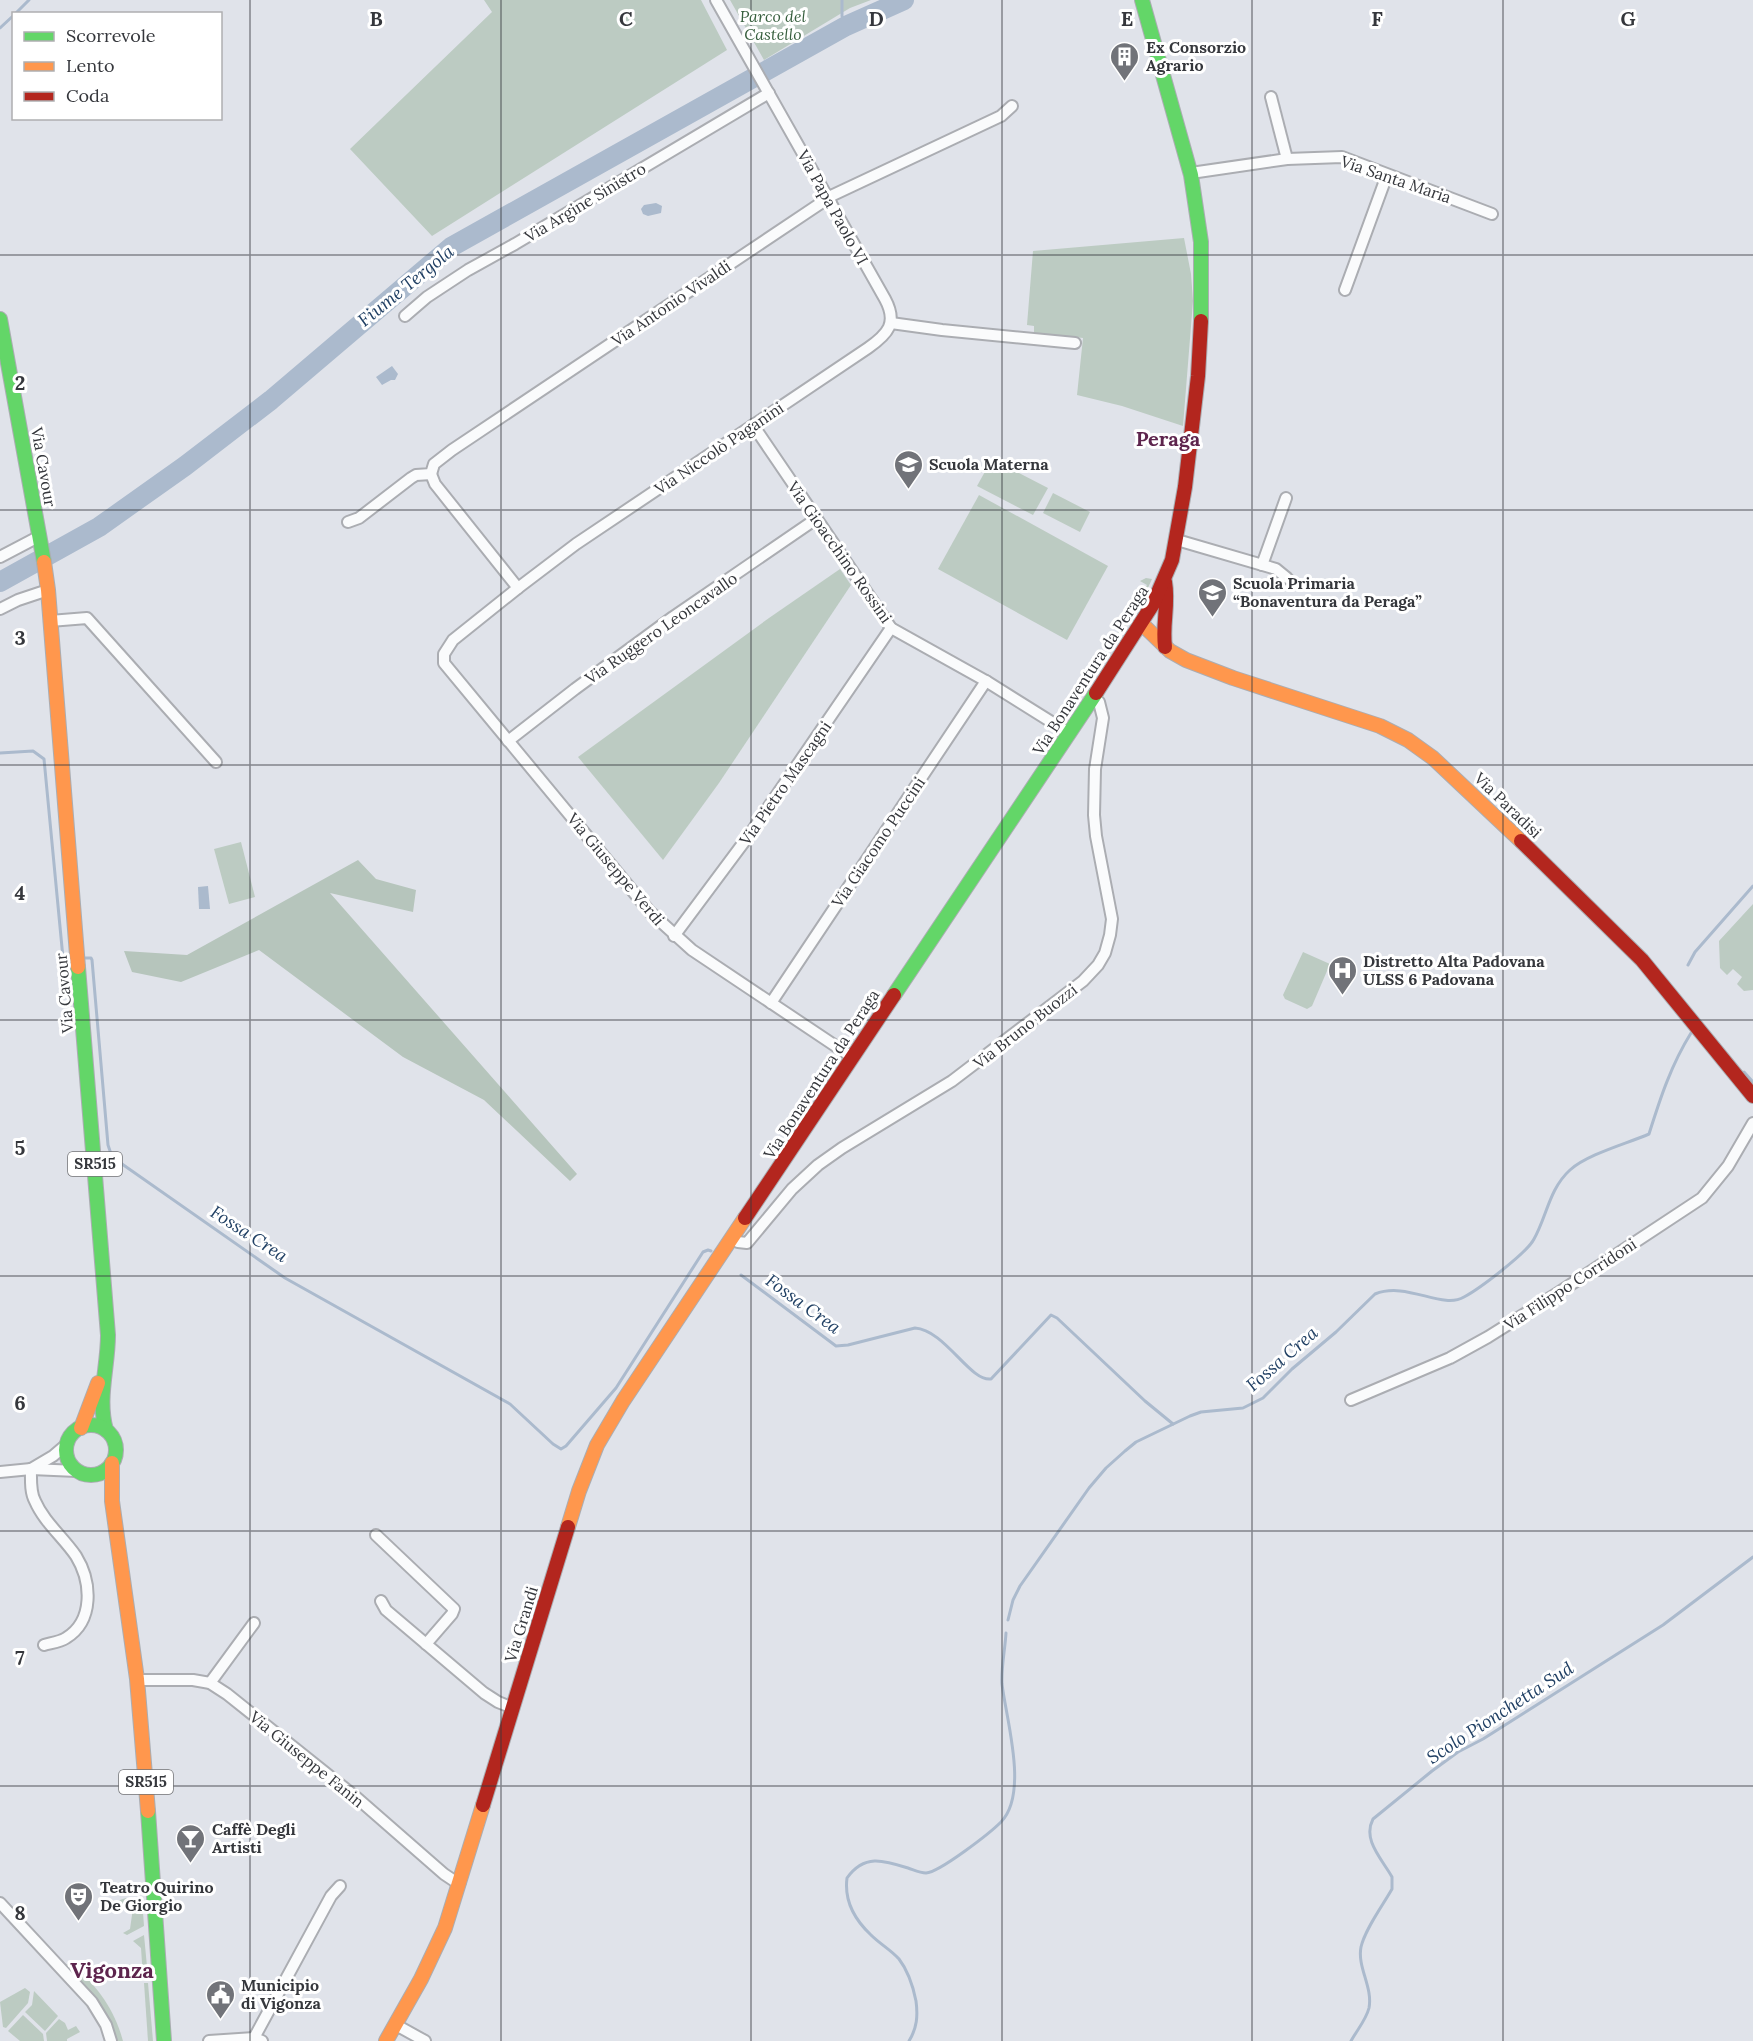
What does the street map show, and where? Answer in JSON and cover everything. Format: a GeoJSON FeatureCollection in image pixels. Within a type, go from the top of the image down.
{"type":"FeatureCollection","features":[{"type":"Feature","properties":{"kind":"main road","name":"Via Bonaventura da Peraga"},"geometry":{"type":"LineString","coordinates":[[733,1238],[1142,624],[1165,582],[1177,540],[1197,386],[1203,317],[1200,238],[1191,173],[1142,0]]}},
{"type":"Feature","properties":{"kind":"main road","name":"Via Cavour"},"geometry":{"type":"LineString","coordinates":[[0,319],[47,585],[108,1335],[107,1363],[102,1391],[102,1417],[106,1430]]}},
{"type":"Feature","properties":{"kind":"main road"},"geometry":{"type":"LineString","coordinates":[[1165,582],[1168,598],[1163,630],[1165,647]]}},
{"type":"Feature","properties":{"kind":"main road","name":"Via Paradisi"},"geometry":{"type":"LineString","coordinates":[[1142,624],[1177,656],[1197,665],[1380,726],[1408,740],[1433,758],[1642,960],[1753,1096]]}},
{"type":"Feature","properties":{"kind":"main road","name":"Via Grandi"},"geometry":{"type":"LineString","coordinates":[[386,2041],[439,1942],[460,1882],[591,1457],[623,1401],[733,1238]]}},
{"type":"Feature","properties":{"kind":"main road","name":"Via Cavour"},"geometry":{"type":"LineString","coordinates":[[81,1428],[107,1363]]}},
{"type":"Feature","properties":{"kind":"main road"},"geometry":{"type":"LineString","coordinates":[[94,1426],[106,1430],[115,1442],[116,1449],[112,1463],[102,1473],[82,1473],[68,1459],[67,1444],[70,1437],[81,1428],[94,1426]]}},
{"type":"Feature","properties":{"kind":"main road","name":"SR515"},"geometry":{"type":"LineString","coordinates":[[112,1463],[110,1482],[114,1525],[137,1680],[148,1799],[164,2041]]}},
{"type":"Feature","properties":{"kind":"main road","name":"SR515"},"geometry":{"type":"LineString","coordinates":[[82,1473],[101,1489],[114,1525]]}},
{"type":"Feature","properties":{"kind":"street","name":"Via Papa Paolo VI"},"geometry":{"type":"LineString","coordinates":[[716,0],[890,307],[891,323]]}},
{"type":"Feature","properties":{"kind":"street","name":"Via Argine Sinistro"},"geometry":{"type":"LineString","coordinates":[[405,316],[427,297],[468,270],[524,239],[766,89]]}},
{"type":"Feature","properties":{"kind":"street"},"geometry":{"type":"LineString","coordinates":[[1271,97],[1287,159]]}},
{"type":"Feature","properties":{"kind":"street","name":"Via Antonio Vivaldi"},"geometry":{"type":"LineString","coordinates":[[348,522],[360,518],[416,475],[431,474],[434,464],[445,456],[828,198],[1001,116],[1012,106]]}},
{"type":"Feature","properties":{"kind":"street","name":"Via Santa Maria"},"geometry":{"type":"LineString","coordinates":[[1191,173],[1287,159],[1342,157],[1492,214]]}},
{"type":"Feature","properties":{"kind":"street"},"geometry":{"type":"LineString","coordinates":[[1345,290],[1387,175]]}},
{"type":"Feature","properties":{"kind":"street"},"geometry":{"type":"LineString","coordinates":[[891,323],[1075,343]]}},
{"type":"Feature","properties":{"kind":"street","name":"Via Niccolò Paganini"},"geometry":{"type":"LineString","coordinates":[[444,663],[444,654],[453,640],[518,588],[576,544],[877,342],[884,336],[891,323]]}},
{"type":"Feature","properties":{"kind":"street","name":"Via Gioacchino Rossini"},"geometry":{"type":"LineString","coordinates":[[753,425],[891,628],[986,681],[1069,733]]}},
{"type":"Feature","properties":{"kind":"street"},"geometry":{"type":"LineString","coordinates":[[431,474],[435,484],[518,588]]}},
{"type":"Feature","properties":{"kind":"street"},"geometry":{"type":"LineString","coordinates":[[1262,565],[1286,498]]}},
{"type":"Feature","properties":{"kind":"street","name":"Via Ruggero Leoncavallo"},"geometry":{"type":"LineString","coordinates":[[508,741],[673,617],[816,519]]}},
{"type":"Feature","properties":{"kind":"street"},"geometry":{"type":"LineString","coordinates":[[0,557],[40,539]]}},
{"type":"Feature","properties":{"kind":"street"},"geometry":{"type":"LineString","coordinates":[[1177,540],[1276,569],[1287,578]]}},
{"type":"Feature","properties":{"kind":"street"},"geometry":{"type":"LineString","coordinates":[[0,609],[47,585]]}},
{"type":"Feature","properties":{"kind":"street"},"geometry":{"type":"LineString","coordinates":[[50,621],[87,618],[216,762]]}},
{"type":"Feature","properties":{"kind":"street","name":"Via Pietro Mascagni"},"geometry":{"type":"LineString","coordinates":[[674,936],[750,834],[891,628]]}},
{"type":"Feature","properties":{"kind":"street","name":"Via Giuseppe Verdi"},"geometry":{"type":"LineString","coordinates":[[444,663],[650,912],[674,936],[852,1057]]}},
{"type":"Feature","properties":{"kind":"street","name":"Via Giacomo Puccini"},"geometry":{"type":"LineString","coordinates":[[771,1003],[986,681]]}},
{"type":"Feature","properties":{"kind":"street","name":"Via Bruno Buozzi"},"geometry":{"type":"LineString","coordinates":[[733,1238],[738,1242],[747,1243],[792,1190],[818,1165],[842,1148],[952,1082],[1083,981],[1098,965],[1108,945],[1112,919],[1094,815],[1095,769],[1103,718],[1099,702],[1093,698]]}},
{"type":"Feature","properties":{"kind":"street","name":"Via Filippo Corridoni"},"geometry":{"type":"LineString","coordinates":[[1351,1400],[1450,1358],[1488,1337],[1702,1198],[1728,1166],[1753,1123]]}},
{"type":"Feature","properties":{"kind":"street"},"geometry":{"type":"LineString","coordinates":[[31,1469],[53,1456],[67,1444]]}},
{"type":"Feature","properties":{"kind":"street"},"geometry":{"type":"LineString","coordinates":[[31,1469],[35,1502],[83,1570],[88,1599],[86,1613],[75,1631],[64,1640],[44,1645]]}},
{"type":"Feature","properties":{"kind":"street"},"geometry":{"type":"LineString","coordinates":[[0,1472],[31,1469],[82,1473]]}},
{"type":"Feature","properties":{"kind":"street"},"geometry":{"type":"LineString","coordinates":[[376,1535],[454,1609],[426,1644]]}},
{"type":"Feature","properties":{"kind":"street"},"geometry":{"type":"LineString","coordinates":[[381,1601],[386,1610],[484,1693],[513,1708]]}},
{"type":"Feature","properties":{"kind":"street"},"geometry":{"type":"LineString","coordinates":[[210,1683],[254,1623]]}},
{"type":"Feature","properties":{"kind":"street","name":"Via Giuseppe Fanin"},"geometry":{"type":"LineString","coordinates":[[137,1680],[193,1680],[210,1683],[227,1694],[357,1798],[444,1874],[460,1882]]}},
{"type":"Feature","properties":{"kind":"street"},"geometry":{"type":"LineString","coordinates":[[209,2041],[258,2040],[331,1896],[340,1886]]}},
{"type":"Feature","properties":{"kind":"street"},"geometry":{"type":"LineString","coordinates":[[0,1903],[92,2002],[106,2025],[111,2041]]}},
{"type":"Feature","properties":{"kind":"street"},"geometry":{"type":"LineString","coordinates":[[396,2025],[425,2041]]}},
{"type":"Feature","properties":{"kind":"green space"},"geometry":{"type":"Polygon","coordinates":[[[484,0],[701,0],[727,50],[432,236],[350,149],[492,12],[484,0]]]}},
{"type":"Feature","properties":{"kind":"green space","name":"Parco del Castello"},"geometry":{"type":"Polygon","coordinates":[[[730,0],[871,0],[850,8],[764,60],[730,0]]]}},
{"type":"Feature","properties":{"kind":"green space"},"geometry":{"type":"Polygon","coordinates":[[[1184,238],[1191,274],[1193,301],[1183,426],[1122,406],[1077,395],[1083,338],[1034,333],[1034,326],[1027,325],[1033,251],[1184,238]]]}},
{"type":"Feature","properties":{"kind":"green space"},"geometry":{"type":"Polygon","coordinates":[[[992,459],[1048,488],[1033,515],[977,486],[992,459]]]}},
{"type":"Feature","properties":{"kind":"green space"},"geometry":{"type":"Polygon","coordinates":[[[1053,493],[1090,512],[1080,532],[1043,513],[1053,493]]]}},
{"type":"Feature","properties":{"kind":"green space"},"geometry":{"type":"Polygon","coordinates":[[[979,495],[1108,566],[1067,640],[938,569],[979,495]]]}},
{"type":"Feature","properties":{"kind":"green space"},"geometry":{"type":"Polygon","coordinates":[[[840,569],[851,585],[719,783],[663,860],[578,757],[840,569]]]}},
{"type":"Feature","properties":{"kind":"green space"},"geometry":{"type":"Polygon","coordinates":[[[1146,578],[1152,579],[1141,603],[1105,658],[1100,655],[1099,649],[1106,652],[1147,585],[1140,581],[1146,578]]]}},
{"type":"Feature","properties":{"kind":"green space"},"geometry":{"type":"Polygon","coordinates":[[[241,842],[255,897],[229,904],[214,849],[241,842]]]}},
{"type":"Feature","properties":{"kind":"green space"},"geometry":{"type":"Polygon","coordinates":[[[1753,904],[1753,990],[1744,991],[1737,984],[1742,977],[1733,969],[1727,975],[1720,968],[1719,941],[1753,904]]]}},
{"type":"Feature","properties":{"kind":"green space"},"geometry":{"type":"Polygon","coordinates":[[[1303,952],[1330,964],[1312,1006],[1307,1009],[1285,999],[1283,995],[1303,952]]]}},
{"type":"Feature","properties":{"kind":"green space"},"geometry":{"type":"Polygon","coordinates":[[[126,1898],[142,1899],[144,1926],[127,1935],[123,1933],[130,1929],[133,1908],[120,1909],[117,1901],[126,1898]]]}},
{"type":"Feature","properties":{"kind":"green space"},"geometry":{"type":"Polygon","coordinates":[[[144,1935],[148,1977],[143,1978],[141,1948],[133,1941],[144,1935]]]}},
{"type":"Feature","properties":{"kind":"green space"},"geometry":{"type":"Polygon","coordinates":[[[71,1961],[103,1997],[123,2041],[115,2041],[65,1966],[71,1961]]]}},
{"type":"Feature","properties":{"kind":"green space"},"geometry":{"type":"Polygon","coordinates":[[[144,1983],[148,1983],[153,2041],[148,2041],[144,1983]]]}},
{"type":"Feature","properties":{"kind":"green space"},"geometry":{"type":"Polygon","coordinates":[[[25,1988],[30,1992],[28,2003],[6,2028],[3,2027],[0,2002],[25,1988]]]}},
{"type":"Feature","properties":{"kind":"green space"},"geometry":{"type":"Polygon","coordinates":[[[34,1991],[58,2016],[45,2031],[25,2012],[32,2005],[34,1991]]]}},
{"type":"Feature","properties":{"kind":"green space"},"geometry":{"type":"Polygon","coordinates":[[[23,2015],[43,2034],[44,2041],[20,2041],[8,2031],[23,2015]]]}},
{"type":"Feature","properties":{"kind":"green space"},"geometry":{"type":"Polygon","coordinates":[[[59,2019],[65,2023],[68,2030],[76,2026],[80,2032],[67,2041],[47,2041],[46,2033],[59,2019]]]}},
{"type":"Feature","properties":{"kind":"shaded area"},"geometry":{"type":"Polygon","coordinates":[[[358,860],[376,879],[416,890],[413,912],[330,893],[577,1174],[570,1181],[484,1100],[403,1057],[259,950],[181,982],[132,972],[124,951],[187,955],[358,860]]]}},
{"type":"Feature","properties":{"kind":"water"},"geometry":{"type":"Polygon","coordinates":[[[656,203],[662,206],[661,213],[648,216],[643,214],[641,209],[644,205],[656,203]]]}},
{"type":"Feature","properties":{"kind":"water"},"geometry":{"type":"Polygon","coordinates":[[[392,366],[398,374],[395,380],[382,385],[376,377],[392,366]]]}},
{"type":"Feature","properties":{"kind":"water"},"geometry":{"type":"Polygon","coordinates":[[[208,886],[210,909],[199,909],[198,887],[208,886]]]}},
{"type":"Feature","properties":{"kind":"waterway"},"geometry":{"type":"LineString","coordinates":[[17,12],[29,0]]}},
{"type":"Feature","properties":{"kind":"waterway"},"geometry":{"type":"LineString","coordinates":[[842,0],[842,16],[846,26]]}},
{"type":"Feature","properties":{"kind":"waterway","name":"Fiume Tergola"},"geometry":{"type":"LineString","coordinates":[[0,582],[99,527],[185,466],[271,400],[451,247],[846,26],[904,0]]}},
{"type":"Feature","properties":{"kind":"waterway"},"geometry":{"type":"LineString","coordinates":[[0,28],[12,17]]}},
{"type":"Feature","properties":{"kind":"waterway","name":"Fossa Crea"},"geometry":{"type":"LineString","coordinates":[[0,753],[33,751],[44,759],[63,958],[71,959]]}},
{"type":"Feature","properties":{"kind":"waterway","name":"Fossa Crea"},"geometry":{"type":"LineString","coordinates":[[1688,965],[1695,952],[1753,886]]}},
{"type":"Feature","properties":{"kind":"waterway","name":"Fossa Crea"},"geometry":{"type":"LineString","coordinates":[[84,958],[92,960],[108,1145],[112,1157],[285,1278],[510,1404],[561,1449],[616,1388],[703,1252],[711,1251]]}},
{"type":"Feature","properties":{"kind":"waterway","name":"Fossa Crea"},"geometry":{"type":"LineString","coordinates":[[1008,1620],[1013,1600],[1020,1586],[1089,1488],[1106,1468],[1136,1442],[1201,1412],[1243,1408],[1263,1398],[1375,1294],[1399,1291],[1455,1300],[1471,1293],[1513,1261],[1534,1239],[1557,1186],[1570,1170],[1597,1154],[1649,1134],[1672,1070],[1691,1033]]}},
{"type":"Feature","properties":{"kind":"waterway","name":"Scolo Pionchetta Sud"},"geometry":{"type":"LineString","coordinates":[[1744,1072],[1753,1082]]}},
{"type":"Feature","properties":{"kind":"waterway","name":"Fossa Crea"},"geometry":{"type":"LineString","coordinates":[[741,1275],[836,1346],[915,1328],[937,1337],[974,1373],[983,1378],[991,1379],[1051,1315],[1173,1424]]}},
{"type":"Feature","properties":{"kind":"waterway","name":"Scolo Pionchetta Sud"},"geometry":{"type":"LineString","coordinates":[[1351,2041],[1364,2021],[1370,2000],[1361,1962],[1361,1947],[1370,1925],[1392,1889],[1392,1877],[1372,1842],[1370,1827],[1373,1819],[1458,1752],[1483,1739],[1663,1625],[1753,1557]]}},
{"type":"Feature","properties":{"kind":"waterway"},"geometry":{"type":"LineString","coordinates":[[909,2041],[915,2027],[917,2012],[910,1979],[899,1959],[860,1923],[849,1902],[847,1878],[860,1865],[874,1861],[890,1863],[921,1873],[933,1871],[965,1851],[1001,1822],[1009,1809],[1014,1793],[1015,1775],[1014,1755],[1002,1684],[1006,1633]]}},
{"type":"Feature","properties":{"kind":"traffic: fast"},"geometry":{"type":"LineString","coordinates":[[1142,0],[1191,175],[1201,242],[1201,321]]}},
{"type":"Feature","properties":{"kind":"traffic: fast"},"geometry":{"type":"LineString","coordinates":[[0,319],[44,562]]}},
{"type":"Feature","properties":{"kind":"traffic: fast"},"geometry":{"type":"LineString","coordinates":[[894,995],[1096,693]]}},
{"type":"Feature","properties":{"kind":"traffic: fast"},"geometry":{"type":"LineString","coordinates":[[78,967],[108,1335],[103,1395],[106,1430]]}},
{"type":"Feature","properties":{"kind":"traffic: fast"},"geometry":{"type":"LineString","coordinates":[[91,1425],[100,1427],[111,1436],[116,1450],[114,1459],[105,1470],[91,1475],[82,1473],[71,1464],[66,1450],[68,1441],[77,1430],[91,1425]]}},
{"type":"Feature","properties":{"kind":"traffic: fast"},"geometry":{"type":"LineString","coordinates":[[148,1811],[164,2041]]}},
{"type":"Feature","properties":{"kind":"traffic: slow"},"geometry":{"type":"LineString","coordinates":[[44,562],[78,967]]}},
{"type":"Feature","properties":{"kind":"traffic: slow"},"geometry":{"type":"LineString","coordinates":[[1142,624],[1170,651],[1186,660],[1233,678],[1380,726],[1408,740],[1433,758],[1521,841]]}},
{"type":"Feature","properties":{"kind":"traffic: slow"},"geometry":{"type":"LineString","coordinates":[[568,1527],[597,1445],[623,1401],[745,1218]]}},
{"type":"Feature","properties":{"kind":"traffic: slow"},"geometry":{"type":"LineString","coordinates":[[81,1428],[98,1383]]}},
{"type":"Feature","properties":{"kind":"traffic: slow"},"geometry":{"type":"LineString","coordinates":[[112,1463],[112,1501],[137,1679],[148,1811]]}},
{"type":"Feature","properties":{"kind":"traffic: slow"},"geometry":{"type":"LineString","coordinates":[[386,2041],[421,1979],[445,1928],[483,1805]]}},
{"type":"Feature","properties":{"kind":"traffic: jam"},"geometry":{"type":"LineString","coordinates":[[1096,693],[1153,604],[1172,560],[1185,487],[1198,376],[1201,321]]}},
{"type":"Feature","properties":{"kind":"traffic: jam"},"geometry":{"type":"LineString","coordinates":[[1165,582],[1165,647]]}},
{"type":"Feature","properties":{"kind":"traffic: jam"},"geometry":{"type":"LineString","coordinates":[[1521,841],[1642,960],[1753,1096]]}},
{"type":"Feature","properties":{"kind":"traffic: jam"},"geometry":{"type":"LineString","coordinates":[[745,1218],[894,995]]}},
{"type":"Feature","properties":{"kind":"traffic: jam"},"geometry":{"type":"LineString","coordinates":[[483,1805],[568,1527]]}},
{"type":"Feature","properties":{"kind":"place","name":"Ex Consorzio Agrario"},"geometry":{"type":"Point","coordinates":[1125,82]}},
{"type":"Feature","properties":{"kind":"place","name":"Scuola Materna"},"geometry":{"type":"Point","coordinates":[908,490]}},
{"type":"Feature","properties":{"kind":"place","name":"Scuola Primaria “Bonaventura da Peraga”"},"geometry":{"type":"Point","coordinates":[1212,618]}},
{"type":"Feature","properties":{"kind":"place","name":"Distretto Alta Padovana ULSS 6 Padovana"},"geometry":{"type":"Point","coordinates":[1342,996]}},
{"type":"Feature","properties":{"kind":"place","name":"Caffè Degli Artisti"},"geometry":{"type":"Point","coordinates":[191,1864]}},
{"type":"Feature","properties":{"kind":"place","name":"Teatro Quirino De Giorgio"},"geometry":{"type":"Point","coordinates":[79,1922]}},
{"type":"Feature","properties":{"kind":"place","name":"Municipio di Vigonza"},"geometry":{"type":"Point","coordinates":[220,2020]}},
{"type":"Feature","properties":{"kind":"district","name":"Peraga"},"geometry":{"type":"Point","coordinates":[1168,439]}},
{"type":"Feature","properties":{"kind":"district","name":"Vigonza"},"geometry":{"type":"Point","coordinates":[112,1970]}}]}
